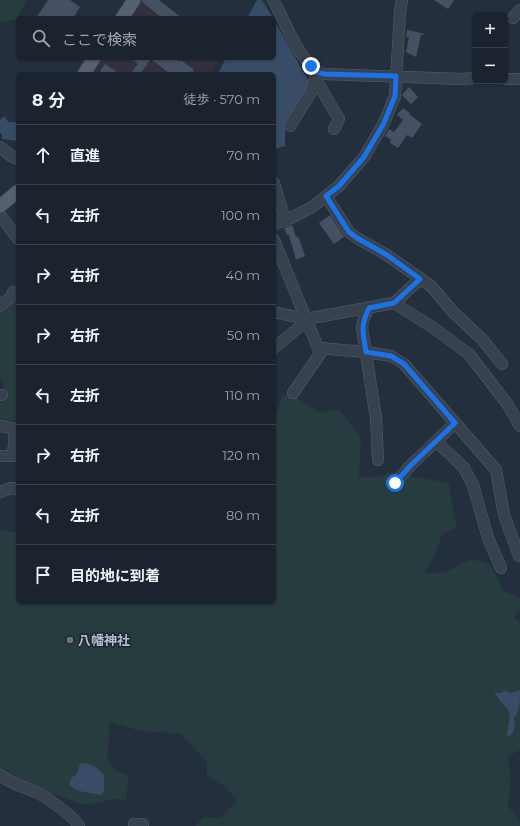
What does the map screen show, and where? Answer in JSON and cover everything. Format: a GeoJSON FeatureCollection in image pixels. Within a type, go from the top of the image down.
{"type":"FeatureCollection","features":[{"type":"Feature","properties":{"kind":"main road"},"geometry":{"type":"LineString","coordinates":[[123,16],[134,0]]}},
{"type":"Feature","properties":{"kind":"main road"},"geometry":{"type":"LineString","coordinates":[[85,72],[93,60]]}},
{"type":"Feature","properties":{"kind":"main road"},"geometry":{"type":"LineString","coordinates":[[0,206],[16,193]]}},
{"type":"Feature","properties":{"kind":"street"},"geometry":{"type":"LineString","coordinates":[[273,0],[304,59],[316,75],[339,119],[334,129]]}},
{"type":"Feature","properties":{"kind":"street"},"geometry":{"type":"LineString","coordinates":[[276,223],[312,207],[339,186],[364,157],[384,123],[395,96],[402,0]]}},
{"type":"Feature","properties":{"kind":"street"},"geometry":{"type":"LineString","coordinates":[[316,75],[472,78]]}},
{"type":"Feature","properties":{"kind":"street"},"geometry":{"type":"LineString","coordinates":[[290,126],[311,92],[316,75]]}},
{"type":"Feature","properties":{"kind":"street"},"geometry":{"type":"LineString","coordinates":[[508,78],[520,79]]}},
{"type":"Feature","properties":{"kind":"street"},"geometry":{"type":"LineString","coordinates":[[0,147],[10,156],[16,158]]}},
{"type":"Feature","properties":{"kind":"street"},"geometry":{"type":"LineString","coordinates":[[276,190],[285,220]]}},
{"type":"Feature","properties":{"kind":"street"},"geometry":{"type":"LineString","coordinates":[[326,196],[349,232],[387,255],[431,286],[454,313],[482,338],[502,364]]}},
{"type":"Feature","properties":{"kind":"street"},"geometry":{"type":"LineString","coordinates":[[0,215],[16,236]]}},
{"type":"Feature","properties":{"kind":"street"},"geometry":{"type":"LineString","coordinates":[[276,245],[318,348],[366,352],[391,356],[404,364],[496,470],[504,515],[519,556]]}},
{"type":"Feature","properties":{"kind":"street"},"geometry":{"type":"LineString","coordinates":[[276,312],[306,319],[394,303],[420,279]]}},
{"type":"Feature","properties":{"kind":"street"},"geometry":{"type":"LineString","coordinates":[[0,298],[15,291]]}},
{"type":"Feature","properties":{"kind":"street"},"geometry":{"type":"LineString","coordinates":[[0,306],[12,296],[15,291]]}},
{"type":"Feature","properties":{"kind":"street"},"geometry":{"type":"LineString","coordinates":[[394,303],[432,327],[469,354],[508,405],[520,426]]}},
{"type":"Feature","properties":{"kind":"street"},"geometry":{"type":"LineString","coordinates":[[369,308],[363,321],[362,328],[376,418],[378,460]]}},
{"type":"Feature","properties":{"kind":"street"},"geometry":{"type":"LineString","coordinates":[[276,346],[303,324],[306,319]]}},
{"type":"Feature","properties":{"kind":"street"},"geometry":{"type":"LineString","coordinates":[[293,393],[324,348]]}},
{"type":"Feature","properties":{"kind":"street"},"geometry":{"type":"LineString","coordinates":[[395,483],[455,423]]}},
{"type":"Feature","properties":{"kind":"street"},"geometry":{"type":"LineString","coordinates":[[0,426],[16,428],[16,456],[0,456]]}},
{"type":"Feature","properties":{"kind":"street"},"geometry":{"type":"LineString","coordinates":[[436,441],[464,468],[473,485],[488,538],[501,568]]}},
{"type":"Feature","properties":{"kind":"street"},"geometry":{"type":"LineString","coordinates":[[0,492],[11,488],[16,489]]}},
{"type":"Feature","properties":{"kind":"street"},"geometry":{"type":"LineString","coordinates":[[0,775],[12,784],[40,794],[51,801],[79,826]]}},
{"type":"Feature","properties":{"kind":"shaded area"},"geometry":{"type":"Polygon","coordinates":[[[140,0],[159,0],[179,16],[128,16],[140,0]]]}},
{"type":"Feature","properties":{"kind":"shaded area"},"geometry":{"type":"Polygon","coordinates":[[[99,60],[218,60],[212,72],[91,71],[99,60]]]}},
{"type":"Feature","properties":{"kind":"green space"},"geometry":{"type":"Polygon","coordinates":[[[0,0],[27,0],[16,16],[15,20],[0,22],[0,0]]]}},
{"type":"Feature","properties":{"kind":"green space"},"geometry":{"type":"Polygon","coordinates":[[[16,299],[16,421],[0,421],[0,402],[7,399],[0,376],[0,311],[16,299]]]}},
{"type":"Feature","properties":{"kind":"green space"},"geometry":{"type":"Polygon","coordinates":[[[288,392],[317,412],[339,410],[361,437],[359,477],[380,477],[390,472],[449,483],[457,526],[442,535],[432,561],[424,573],[444,573],[471,559],[490,564],[504,591],[520,598],[520,610],[514,617],[520,623],[520,750],[508,756],[511,782],[508,806],[520,821],[520,826],[195,826],[204,817],[221,818],[237,800],[224,786],[207,775],[207,762],[181,734],[141,731],[110,722],[107,759],[115,770],[129,776],[126,800],[113,799],[86,805],[23,785],[0,769],[0,530],[16,533],[16,604],[276,604],[276,412],[281,399],[288,392]]]}},
{"type":"Feature","properties":{"kind":"water"},"geometry":{"type":"Polygon","coordinates":[[[257,0],[262,0],[272,16],[248,16],[257,0]]]}},
{"type":"Feature","properties":{"kind":"water"},"geometry":{"type":"Polygon","coordinates":[[[276,24],[309,82],[308,94],[285,129],[285,146],[276,148],[276,72],[219,72],[225,60],[276,60],[276,24]]]}},
{"type":"Feature","properties":{"kind":"water"},"geometry":{"type":"Polygon","coordinates":[[[5,116],[10,122],[16,122],[16,141],[2,139],[2,134],[0,133],[0,120],[5,116]]]}},
{"type":"Feature","properties":{"kind":"water"},"geometry":{"type":"Polygon","coordinates":[[[504,690],[511,693],[520,690],[519,709],[514,718],[514,729],[512,734],[507,737],[510,714],[494,693],[502,693],[504,690]]]}},
{"type":"Feature","properties":{"kind":"water"},"geometry":{"type":"Polygon","coordinates":[[[80,763],[94,766],[104,775],[104,791],[101,795],[79,791],[69,785],[71,778],[77,774],[80,763]]]}},
{"type":"Feature","properties":{"kind":"building"},"geometry":{"type":"Polygon","coordinates":[[[48,0],[70,0],[80,7],[74,16],[37,16],[48,0]]]}},
{"type":"Feature","properties":{"kind":"building"},"geometry":{"type":"Polygon","coordinates":[[[142,0],[159,0],[179,16],[160,16],[142,2],[142,0]]]}},
{"type":"Feature","properties":{"kind":"building"},"geometry":{"type":"Polygon","coordinates":[[[434,0],[454,0],[448,9],[434,0]]]}},
{"type":"Feature","properties":{"kind":"building"},"geometry":{"type":"Polygon","coordinates":[[[407,30],[426,34],[421,35],[416,57],[406,52],[409,37],[406,37],[407,30]]]}},
{"type":"Feature","properties":{"kind":"building"},"geometry":{"type":"Polygon","coordinates":[[[133,60],[150,60],[141,72],[132,72],[138,64],[133,60]]]}},
{"type":"Feature","properties":{"kind":"building"},"geometry":{"type":"Polygon","coordinates":[[[152,60],[178,60],[180,62],[181,60],[194,70],[192,72],[167,72],[152,60]]]}},
{"type":"Feature","properties":{"kind":"building"},"geometry":{"type":"Polygon","coordinates":[[[105,64],[117,72],[101,72],[100,71],[105,64]]]}},
{"type":"Feature","properties":{"kind":"building"},"geometry":{"type":"Polygon","coordinates":[[[409,87],[418,97],[411,104],[402,95],[409,87]]]}},
{"type":"Feature","properties":{"kind":"building"},"geometry":{"type":"Polygon","coordinates":[[[403,108],[422,124],[412,138],[407,135],[398,148],[390,143],[391,140],[385,136],[389,129],[394,132],[403,120],[397,115],[403,108]]]}},
{"type":"Feature","properties":{"kind":"building"},"geometry":{"type":"Polygon","coordinates":[[[330,215],[344,237],[334,244],[319,223],[330,215]]]}},
{"type":"Feature","properties":{"kind":"building"},"geometry":{"type":"Polygon","coordinates":[[[292,225],[296,237],[298,236],[305,256],[296,260],[289,235],[287,235],[284,228],[292,225]]]}},
{"type":"Feature","properties":{"kind":"place","name":"八幡神社"},"geometry":{"type":"Point","coordinates":[70,640]}},
{"type":"Feature","properties":{"kind":"route"},"geometry":{"type":"LineString","coordinates":[[311,66],[317,72],[324,74],[396,76],[395,96],[384,123],[364,157],[339,186],[326,196],[349,232],[375,247],[420,279],[394,303],[369,308],[363,321],[362,328],[366,352],[391,356],[404,364],[455,423],[410,466],[395,483]]}}]}
